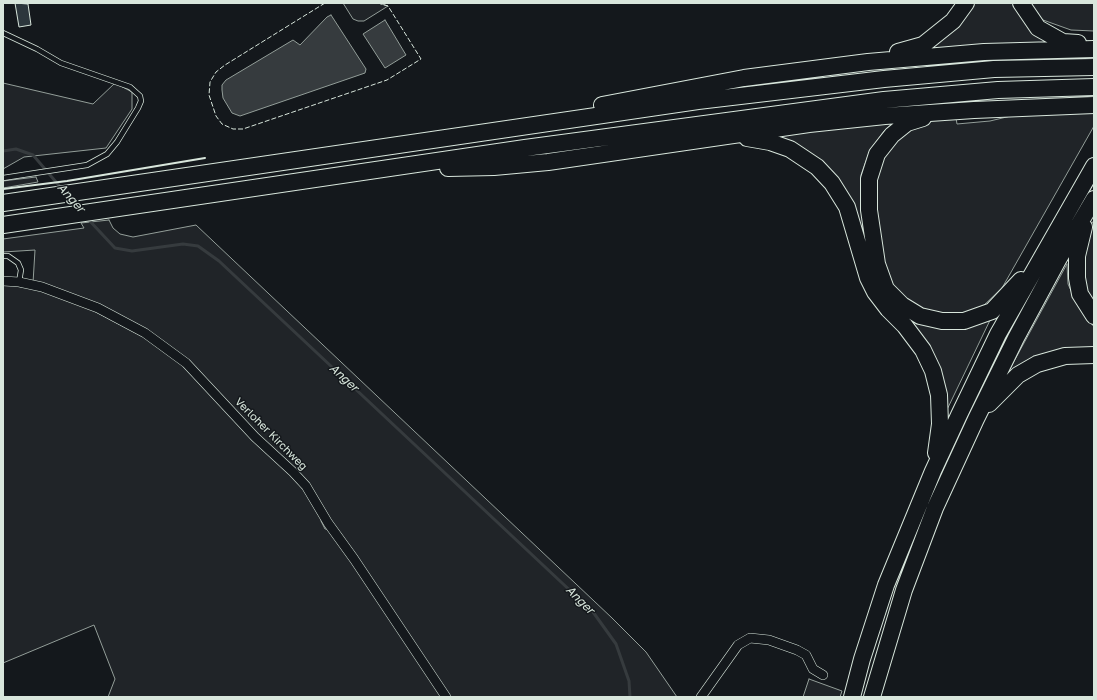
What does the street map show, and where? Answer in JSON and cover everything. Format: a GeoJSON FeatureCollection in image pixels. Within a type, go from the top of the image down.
{"type":"FeatureCollection","features":[{"type":"Feature","properties":{"kind":"highway"},"geometry":{"type":"LineString","coordinates":[[868,62],[923,45],[953,21],[966,3]]}},
{"type":"Feature","properties":{"kind":"highway"},"geometry":{"type":"LineString","coordinates":[[1020,3],[1038,28],[1063,42],[1094,45]]}},
{"type":"Feature","properties":{"kind":"highway"},"geometry":{"type":"LineString","coordinates":[[517,127],[643,96],[744,78],[868,62],[984,52],[1094,49]]}},
{"type":"Feature","properties":{"kind":"highway"},"geometry":{"type":"LineString","coordinates":[[3,203],[698,101],[884,79],[994,69],[1094,66]]}},
{"type":"Feature","properties":{"kind":"highway"},"geometry":{"type":"LineString","coordinates":[[3,224],[533,147],[884,100],[998,90],[1094,87]]}},
{"type":"Feature","properties":{"kind":"highway"},"geometry":{"type":"LineString","coordinates":[[371,171],[510,165],[712,139],[808,124],[884,116],[974,110],[1094,105]]}},
{"type":"Feature","properties":{"kind":"highway"},"geometry":{"type":"LineString","coordinates":[[974,110],[926,117],[907,123],[892,136],[877,154],[870,179],[869,210],[876,264],[886,289],[902,305],[920,316],[942,321],[964,321],[992,311],[1015,288],[1050,244]]}},
{"type":"Feature","properties":{"kind":"highway"},"geometry":{"type":"LineString","coordinates":[[712,139],[747,138],[770,142],[790,149],[816,167],[832,183],[847,207],[868,278],[874,292],[923,350],[933,371],[939,395],[940,424],[933,471]]}},
{"type":"Feature","properties":{"kind":"highway"},"geometry":{"type":"LineString","coordinates":[[852,697],[862,659],[886,585],[933,471],[998,334],[1094,166]]}},
{"type":"Feature","properties":{"kind":"highway"},"geometry":{"type":"LineString","coordinates":[[1093,200],[1078,249],[1077,278],[1080,294],[1094,316]]}},
{"type":"Feature","properties":{"kind":"highway"},"geometry":{"type":"LineString","coordinates":[[872,697],[880,666],[924,535],[976,419],[1058,260],[1093,200]]}},
{"type":"Feature","properties":{"kind":"highway"},"geometry":{"type":"LineString","coordinates":[[976,419],[1018,375],[1037,364],[1065,356],[1094,355]]}},
{"type":"Feature","properties":{"kind":"street","name":"Verloher Kirchweg"},"geometry":{"type":"LineString","coordinates":[[3,281],[20,282],[48,289],[98,308],[145,333],[186,363],[255,437],[306,486],[328,523],[354,559],[446,697]]}},
{"type":"Feature","properties":{"kind":"street"},"geometry":{"type":"LineString","coordinates":[[700,697],[738,645],[750,638],[769,640],[797,650],[806,655],[813,669],[823,675]]}},
{"type":"Feature","properties":{"kind":"lane"},"geometry":{"type":"LineString","coordinates":[[3,33],[37,49],[61,63],[124,84],[137,91],[140,96],[138,108],[117,142],[107,154],[87,165],[3,178]]}},
{"type":"Feature","properties":{"kind":"lane"},"geometry":{"type":"LineString","coordinates":[[3,256],[8,256],[18,263],[21,270],[20,282]]}},
{"type":"Feature","properties":{"kind":"shaded area"},"geometry":{"type":"Polygon","coordinates":[[[343,3],[378,3],[388,6],[364,21],[358,21],[353,19],[343,3]]]}},
{"type":"Feature","properties":{"kind":"shaded area"},"geometry":{"type":"Polygon","coordinates":[[[972,3],[1016,3],[1050,44],[921,51],[972,3]]]}},
{"type":"Feature","properties":{"kind":"shaded area"},"geometry":{"type":"Polygon","coordinates":[[[1027,3],[1094,3],[1094,31],[1071,30],[1043,20],[1027,3]]]}},
{"type":"Feature","properties":{"kind":"shaded area"},"geometry":{"type":"Polygon","coordinates":[[[331,15],[366,69],[365,73],[240,116],[232,113],[223,98],[222,85],[226,80],[293,40],[300,45],[327,17],[331,15]]]}},
{"type":"Feature","properties":{"kind":"shaded area"},"geometry":{"type":"Polygon","coordinates":[[[385,20],[406,55],[385,68],[363,34],[385,20]]]}},
{"type":"Feature","properties":{"kind":"shaded area"},"geometry":{"type":"Polygon","coordinates":[[[3,83],[93,104],[115,83],[132,92],[132,109],[106,148],[24,157],[3,169],[3,83]]]}},
{"type":"Feature","properties":{"kind":"shaded area"},"geometry":{"type":"Polygon","coordinates":[[[1094,112],[1094,126],[1002,288],[982,307],[957,316],[920,312],[890,285],[880,262],[873,179],[882,155],[895,139],[928,121],[956,118],[957,124],[990,121],[1019,114],[1094,112]]]}},
{"type":"Feature","properties":{"kind":"shaded area"},"geometry":{"type":"Polygon","coordinates":[[[897,119],[884,131],[870,150],[861,175],[861,210],[866,246],[852,204],[772,134],[897,119]]]}},
{"type":"Feature","properties":{"kind":"shaded area"},"geometry":{"type":"Polygon","coordinates":[[[36,177],[38,182],[3,188],[3,181],[36,177]]]}},
{"type":"Feature","properties":{"kind":"shaded area"},"geometry":{"type":"Polygon","coordinates":[[[109,220],[113,228],[120,234],[133,237],[196,225],[612,618],[646,652],[677,697],[449,697],[307,486],[230,408],[146,332],[33,283],[35,250],[3,252],[3,239],[84,228],[81,223],[109,220]]]}},
{"type":"Feature","properties":{"kind":"shaded area"},"geometry":{"type":"Polygon","coordinates":[[[1094,220],[1094,307],[1080,274],[1084,236],[1094,220]]]}},
{"type":"Feature","properties":{"kind":"shaded area"},"geometry":{"type":"Polygon","coordinates":[[[1067,264],[1068,284],[1078,306],[1094,327],[1094,350],[1006,376],[1067,264]]]}},
{"type":"Feature","properties":{"kind":"shaded area"},"geometry":{"type":"Polygon","coordinates":[[[3,284],[55,292],[170,351],[293,473],[322,516],[321,521],[325,529],[329,529],[445,697],[108,697],[115,679],[94,625],[3,663],[3,284]]]}},
{"type":"Feature","properties":{"kind":"shaded area"},"geometry":{"type":"Polygon","coordinates":[[[895,312],[993,314],[943,418],[943,395],[895,312]]]}},
{"type":"Feature","properties":{"kind":"shaded area"},"geometry":{"type":"Polygon","coordinates":[[[809,679],[842,691],[840,697],[803,697],[809,679]]]}},
{"type":"Feature","properties":{"kind":"building"},"geometry":{"type":"Polygon","coordinates":[[[15,3],[28,4],[31,25],[19,27],[15,3]]]}},
{"type":"Feature","properties":{"kind":"waterway","name":"Anger"},"geometry":{"type":"LineString","coordinates":[[3,151],[16,149],[33,155],[62,189]]}},
{"type":"Feature","properties":{"kind":"waterway","name":"Anger"},"geometry":{"type":"LineString","coordinates":[[70,198],[80,209]]}},
{"type":"Feature","properties":{"kind":"waterway","name":"Anger"},"geometry":{"type":"LineString","coordinates":[[87,218],[115,248],[132,251],[183,244],[198,246],[219,261],[593,612],[616,644],[629,681],[630,697]]}},
{"type":"Feature","properties":{"kind":"fence"},"geometry":{"type":"LineString","coordinates":[[325,3],[216,72],[210,82],[209,95],[216,116],[222,124],[233,129],[243,129],[387,80],[421,59],[388,6],[378,3]]}},
{"type":"Feature","properties":{"kind":"wall"},"geometry":{"type":"LineString","coordinates":[[3,189],[67,181],[205,158]]}}]}
